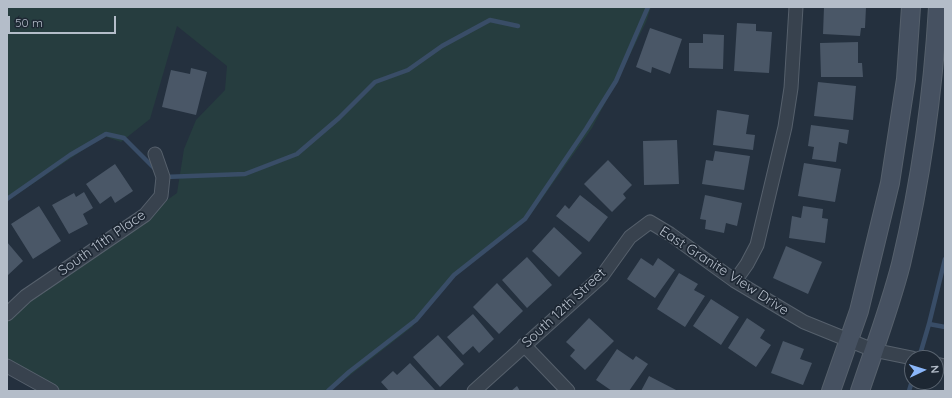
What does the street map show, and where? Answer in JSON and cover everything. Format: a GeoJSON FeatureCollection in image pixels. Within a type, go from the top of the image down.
{"type":"FeatureCollection","features":[{"type":"Feature","properties":{"kind":"street"},"geometry":{"type":"LineString","coordinates":[[735,281],[747,264],[757,245],[779,156],[791,88],[796,7]]}},
{"type":"Feature","properties":{"kind":"street"},"geometry":{"type":"LineString","coordinates":[[831,391],[861,304],[890,183],[909,54],[911,7]]}},
{"type":"Feature","properties":{"kind":"street"},"geometry":{"type":"LineString","coordinates":[[860,391],[900,265],[918,184],[935,53],[938,7]]}},
{"type":"Feature","properties":{"kind":"street"},"geometry":{"type":"LineString","coordinates":[[906,79],[931,84]]}},
{"type":"Feature","properties":{"kind":"street","name":"South 11th Place"},"geometry":{"type":"LineString","coordinates":[[7,314],[26,296],[145,215],[162,196],[163,177],[155,154]]}},
{"type":"Feature","properties":{"kind":"street","name":"East Granite View Drive"},"geometry":{"type":"LineString","coordinates":[[650,222],[670,234],[735,281],[804,322],[873,350],[904,357]]}},
{"type":"Feature","properties":{"kind":"street","name":"South 12th Street"},"geometry":{"type":"LineString","coordinates":[[474,391],[602,276],[630,237],[650,222]]}},
{"type":"Feature","properties":{"kind":"street"},"geometry":{"type":"LineString","coordinates":[[524,345],[568,391]]}},
{"type":"Feature","properties":{"kind":"street"},"geometry":{"type":"LineString","coordinates":[[7,366],[52,391]]}},
{"type":"Feature","properties":{"kind":"green space"},"geometry":{"type":"Polygon","coordinates":[[[7,7],[651,7],[646,22],[592,128],[529,217],[447,283],[412,327],[330,391],[52,391],[7,366],[7,314],[177,193],[184,149],[196,120],[225,90],[227,66],[177,26],[150,119],[121,142],[104,136],[7,201],[7,7]]]}},
{"type":"Feature","properties":{"kind":"building"},"geometry":{"type":"Polygon","coordinates":[[[824,7],[866,7],[865,28],[861,28],[860,36],[823,34],[824,7]]]}},
{"type":"Feature","properties":{"kind":"building"},"geometry":{"type":"Polygon","coordinates":[[[737,23],[756,24],[756,31],[772,32],[769,73],[734,71],[737,23]]]}},
{"type":"Feature","properties":{"kind":"building"},"geometry":{"type":"Polygon","coordinates":[[[650,28],[682,39],[670,74],[652,67],[651,73],[636,67],[650,28]]]}},
{"type":"Feature","properties":{"kind":"building"},"geometry":{"type":"Polygon","coordinates":[[[703,34],[724,35],[723,69],[689,68],[689,43],[703,43],[703,34]]]}},
{"type":"Feature","properties":{"kind":"building"},"geometry":{"type":"Polygon","coordinates":[[[858,42],[858,63],[862,63],[863,77],[821,77],[820,43],[858,42]]]}},
{"type":"Feature","properties":{"kind":"building"},"geometry":{"type":"Polygon","coordinates":[[[191,68],[207,72],[196,115],[162,107],[171,70],[190,74],[191,68]]]}},
{"type":"Feature","properties":{"kind":"building"},"geometry":{"type":"Polygon","coordinates":[[[818,82],[856,86],[853,120],[814,116],[818,82]]]}},
{"type":"Feature","properties":{"kind":"building"},"geometry":{"type":"Polygon","coordinates":[[[717,110],[749,115],[746,134],[755,135],[753,150],[713,145],[717,110]]]}},
{"type":"Feature","properties":{"kind":"building"},"geometry":{"type":"Polygon","coordinates":[[[811,125],[849,130],[847,144],[839,142],[836,162],[812,159],[814,147],[808,146],[811,125]]]}},
{"type":"Feature","properties":{"kind":"building"},"geometry":{"type":"Polygon","coordinates":[[[677,140],[679,184],[644,185],[643,141],[677,140]]]}},
{"type":"Feature","properties":{"kind":"building"},"geometry":{"type":"Polygon","coordinates":[[[715,151],[750,156],[744,190],[702,184],[706,160],[713,161],[715,151]]]}},
{"type":"Feature","properties":{"kind":"building"},"geometry":{"type":"Polygon","coordinates":[[[608,160],[632,185],[623,194],[626,198],[612,212],[584,184],[608,160]]]}},
{"type":"Feature","properties":{"kind":"building"},"geometry":{"type":"Polygon","coordinates":[[[804,163],[841,169],[835,202],[798,196],[804,163]]]}},
{"type":"Feature","properties":{"kind":"building"},"geometry":{"type":"Polygon","coordinates":[[[115,164],[133,191],[115,203],[111,196],[100,204],[86,184],[115,164]]]}},
{"type":"Feature","properties":{"kind":"building"},"geometry":{"type":"Polygon","coordinates":[[[84,192],[93,208],[83,214],[88,224],[69,234],[52,205],[74,193],[76,197],[84,192]]]}},
{"type":"Feature","properties":{"kind":"building"},"geometry":{"type":"Polygon","coordinates":[[[580,195],[608,217],[589,242],[556,216],[565,205],[569,209],[580,195]]]}},
{"type":"Feature","properties":{"kind":"building"},"geometry":{"type":"Polygon","coordinates":[[[705,195],[742,203],[737,226],[726,223],[724,233],[705,229],[706,220],[700,219],[705,195]]]}},
{"type":"Feature","properties":{"kind":"building"},"geometry":{"type":"Polygon","coordinates":[[[39,206],[61,241],[33,259],[11,224],[39,206]]]}},
{"type":"Feature","properties":{"kind":"building"},"geometry":{"type":"Polygon","coordinates":[[[803,206],[823,209],[822,218],[828,219],[825,243],[789,238],[792,216],[801,218],[803,206]]]}},
{"type":"Feature","properties":{"kind":"building"},"geometry":{"type":"Polygon","coordinates":[[[554,227],[582,253],[559,277],[532,251],[554,227]]]}},
{"type":"Feature","properties":{"kind":"building"},"geometry":{"type":"Polygon","coordinates":[[[7,242],[23,261],[7,276],[7,242]]]}},
{"type":"Feature","properties":{"kind":"building"},"geometry":{"type":"Polygon","coordinates":[[[786,246],[822,262],[808,294],[773,278],[786,246]]]}},
{"type":"Feature","properties":{"kind":"building"},"geometry":{"type":"Polygon","coordinates":[[[527,257],[552,285],[527,308],[502,280],[527,257]]]}},
{"type":"Feature","properties":{"kind":"building"},"geometry":{"type":"Polygon","coordinates":[[[641,258],[653,266],[658,258],[675,270],[655,298],[627,279],[641,258]]]}},
{"type":"Feature","properties":{"kind":"building"},"geometry":{"type":"Polygon","coordinates":[[[679,273],[698,284],[694,290],[705,296],[685,327],[657,309],[679,273]]]}},
{"type":"Feature","properties":{"kind":"building"},"geometry":{"type":"Polygon","coordinates":[[[497,283],[523,311],[499,334],[473,307],[497,283]]]}},
{"type":"Feature","properties":{"kind":"building"},"geometry":{"type":"Polygon","coordinates":[[[711,299],[739,317],[721,345],[693,326],[711,299]]]}},
{"type":"Feature","properties":{"kind":"building"},"geometry":{"type":"Polygon","coordinates":[[[473,314],[494,339],[479,353],[473,346],[463,355],[447,337],[473,314]]]}},
{"type":"Feature","properties":{"kind":"building"},"geometry":{"type":"Polygon","coordinates":[[[589,318],[614,341],[585,370],[570,356],[575,350],[566,342],[589,318]]]}},
{"type":"Feature","properties":{"kind":"building"},"geometry":{"type":"Polygon","coordinates":[[[747,318],[765,330],[760,338],[771,345],[756,367],[728,348],[747,318]]]}},
{"type":"Feature","properties":{"kind":"building"},"geometry":{"type":"Polygon","coordinates":[[[438,335],[464,364],[440,387],[413,357],[438,335]]]}},
{"type":"Feature","properties":{"kind":"building"},"geometry":{"type":"Polygon","coordinates":[[[783,341],[804,349],[800,359],[812,363],[803,385],[771,373],[783,341]]]}},
{"type":"Feature","properties":{"kind":"building"},"geometry":{"type":"Polygon","coordinates":[[[617,349],[633,360],[636,356],[648,364],[629,391],[612,391],[596,380],[617,349]]]}},
{"type":"Feature","properties":{"kind":"building"},"geometry":{"type":"Polygon","coordinates":[[[410,363],[435,390],[434,391],[389,391],[381,382],[393,371],[397,375],[410,363]]]}},
{"type":"Feature","properties":{"kind":"building"},"geometry":{"type":"Polygon","coordinates":[[[649,376],[678,391],[641,391],[649,376]]]}},
{"type":"Feature","properties":{"kind":"building"},"geometry":{"type":"Polygon","coordinates":[[[517,386],[520,391],[511,391],[517,386]]]}},
{"type":"Feature","properties":{"kind":"waterway"},"geometry":{"type":"LineString","coordinates":[[328,391],[349,372],[416,320],[454,275],[525,219],[586,129],[616,81],[648,7]]}},
{"type":"Feature","properties":{"kind":"waterway"},"geometry":{"type":"LineString","coordinates":[[164,177],[245,174],[297,154],[339,118],[375,82],[408,70],[442,46],[490,20],[518,26]]}},
{"type":"Feature","properties":{"kind":"waterway"},"geometry":{"type":"LineString","coordinates":[[7,199],[70,155],[106,134],[124,138],[156,170]]}},
{"type":"Feature","properties":{"kind":"waterway"},"geometry":{"type":"LineString","coordinates":[[921,350],[945,259]]}},
{"type":"Feature","properties":{"kind":"waterway"},"geometry":{"type":"LineString","coordinates":[[929,324],[945,327]]}}]}
